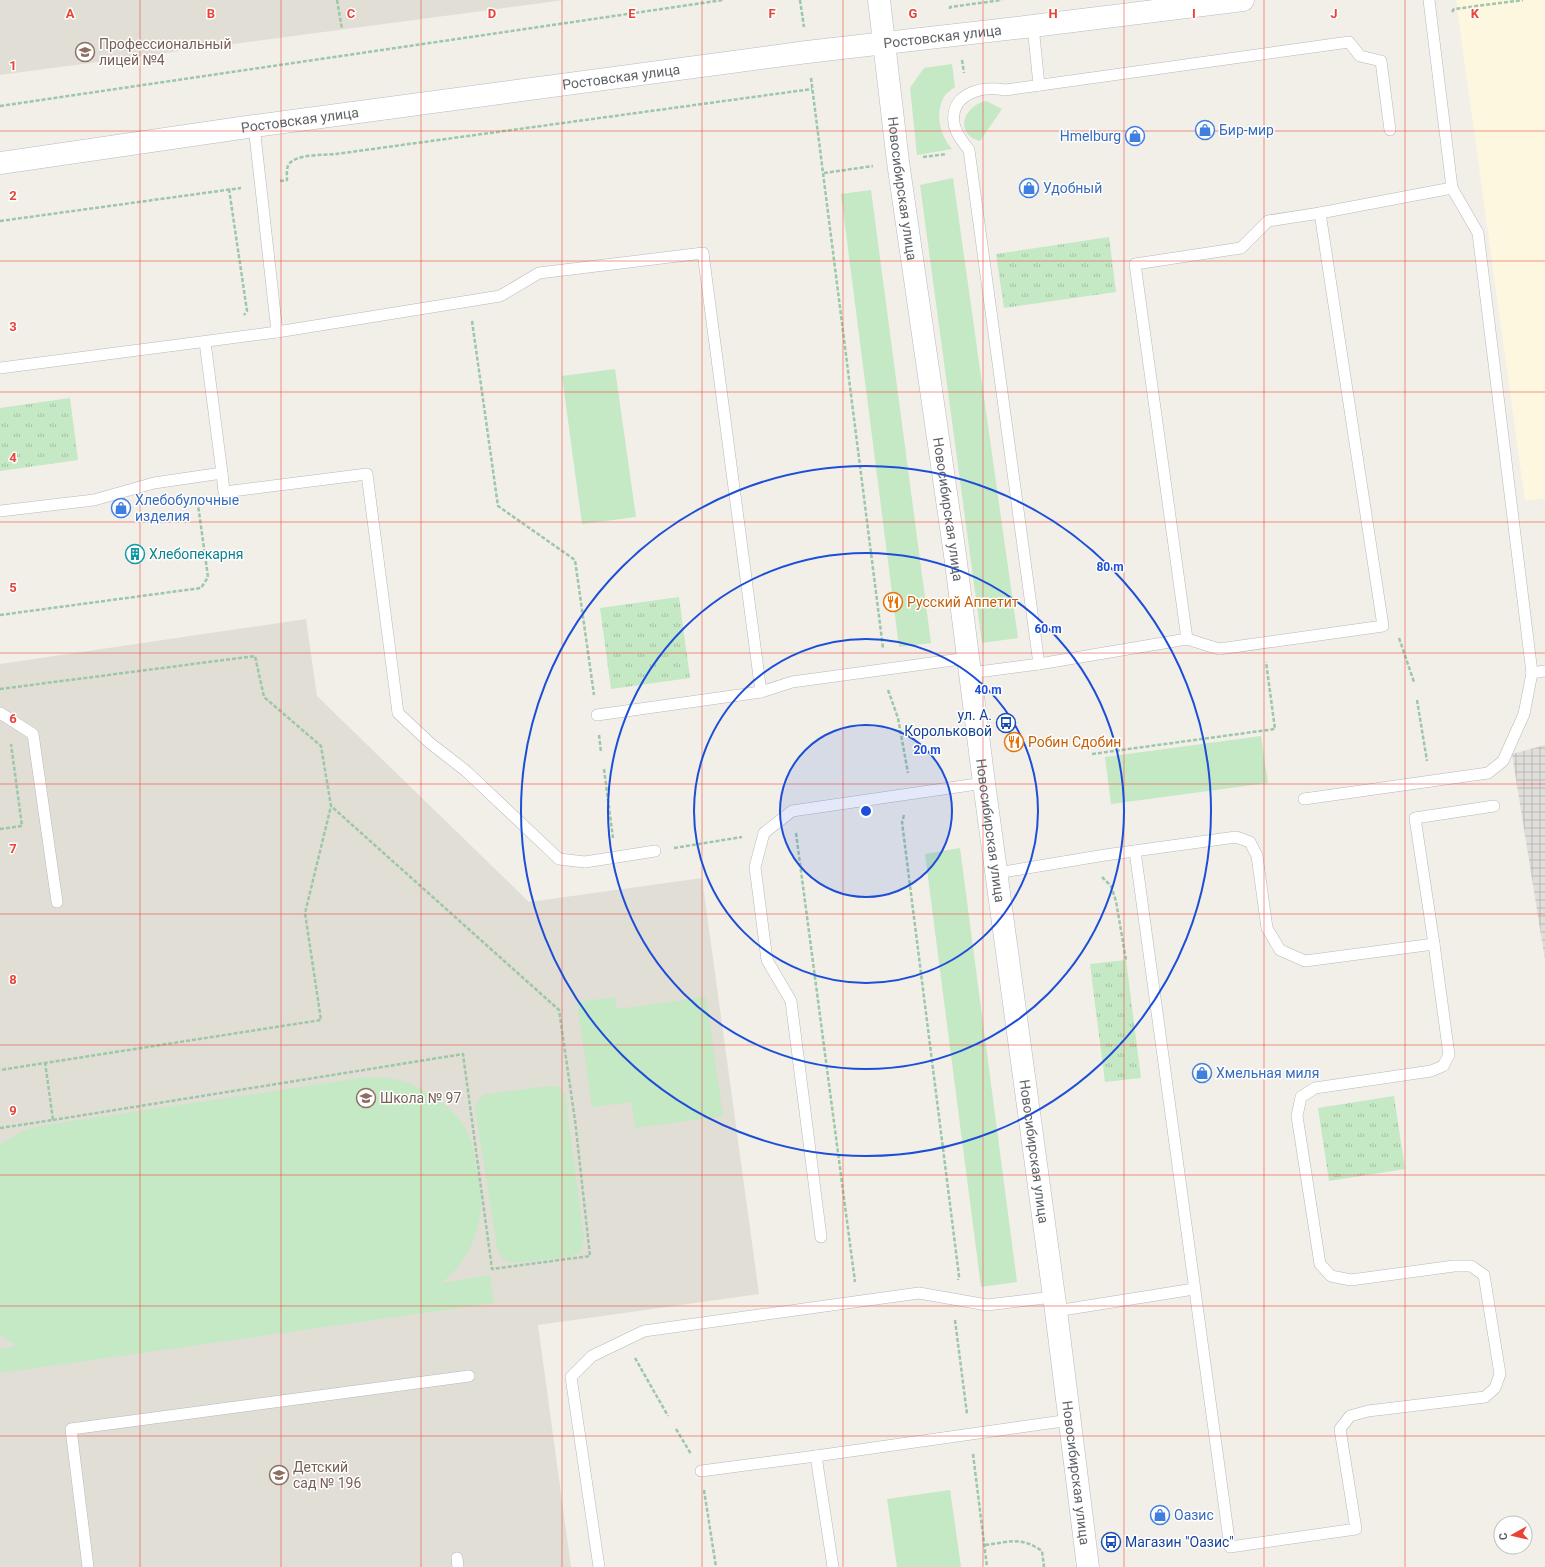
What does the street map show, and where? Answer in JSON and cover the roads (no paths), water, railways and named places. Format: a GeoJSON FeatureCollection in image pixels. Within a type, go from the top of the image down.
{"type":"FeatureCollection","features":[{"type":"Feature","properties":{"kind":"street","name":"Новосибирская улица"},"geometry":{"type":"LineString","coordinates":[[879,0],[898,162],[955,555],[984,783],[1055,1304],[1088,1567]]}},
{"type":"Feature","properties":{"kind":"street","name":"Ростовская улица"},"geometry":{"type":"LineString","coordinates":[[0,163],[254,126],[807,52],[1243,0]]}},
{"type":"Feature","properties":{"kind":"lane"},"geometry":{"type":"LineString","coordinates":[[1304,799],[1488,773],[1503,761],[1524,714],[1532,673],[1478,233],[1452,188],[1428,0]]}},
{"type":"Feature","properties":{"kind":"lane"},"geometry":{"type":"LineString","coordinates":[[1033,26],[1039,85]]}},
{"type":"Feature","properties":{"kind":"lane"},"geometry":{"type":"LineString","coordinates":[[1039,664],[969,150],[962,141],[954,124],[955,111],[962,98],[985,88],[1005,90],[1349,42],[1360,56],[1381,61],[1390,130]]}},
{"type":"Feature","properties":{"kind":"lane"},"geometry":{"type":"LineString","coordinates":[[254,126],[277,332]]}},
{"type":"Feature","properties":{"kind":"lane"},"geometry":{"type":"LineString","coordinates":[[1187,639],[1135,264],[1241,248],[1268,221],[1452,188]]}},
{"type":"Feature","properties":{"kind":"lane"},"geometry":{"type":"LineString","coordinates":[[597,715],[761,692],[792,682],[969,665],[1039,664],[1187,639],[1219,650],[1383,626],[1320,212]]}},
{"type":"Feature","properties":{"kind":"lane"},"geometry":{"type":"LineString","coordinates":[[0,368],[277,332],[500,296],[539,273],[704,253],[761,692]]}},
{"type":"Feature","properties":{"kind":"lane"},"geometry":{"type":"LineString","coordinates":[[205,342],[224,492],[367,474],[398,713],[430,743],[466,771],[559,860],[585,862],[655,851]]}},
{"type":"Feature","properties":{"kind":"lane"},"geometry":{"type":"LineString","coordinates":[[0,511],[94,500],[154,483],[222,473]]}},
{"type":"Feature","properties":{"kind":"lane"},"geometry":{"type":"LineString","coordinates":[[1532,673],[1545,671]]}},
{"type":"Feature","properties":{"kind":"lane"},"geometry":{"type":"LineString","coordinates":[[4,716],[33,734],[57,902]]}},
{"type":"Feature","properties":{"kind":"lane"},"geometry":{"type":"LineString","coordinates":[[822,1237],[791,1001],[768,960],[756,867],[764,833],[792,811],[984,783]]}},
{"type":"Feature","properties":{"kind":"lane"},"geometry":{"type":"LineString","coordinates":[[1135,851],[1230,1547],[1356,1529],[1340,1429],[1350,1416],[1368,1411],[1484,1397],[1495,1388],[1500,1374],[1484,1276],[1471,1266],[1454,1266],[1351,1280],[1331,1276],[1320,1264],[1297,1116],[1301,1097],[1315,1088],[1431,1071],[1443,1066],[1449,1055],[1415,818],[1494,806]]}},
{"type":"Feature","properties":{"kind":"lane"},"geometry":{"type":"LineString","coordinates":[[997,873],[1236,837],[1250,842],[1257,856],[1267,928],[1280,950],[1305,961],[1434,944]]}},
{"type":"Feature","properties":{"kind":"lane"},"geometry":{"type":"LineString","coordinates":[[599,1567],[571,1377],[592,1356],[624,1340],[644,1331],[919,1293],[987,1305],[1055,1304],[1194,1288]]}},
{"type":"Feature","properties":{"kind":"lane"},"geometry":{"type":"LineString","coordinates":[[88,1567],[71,1429],[469,1376]]}},
{"type":"Feature","properties":{"kind":"lane"},"geometry":{"type":"LineString","coordinates":[[701,1471],[1070,1420]]}},
{"type":"Feature","properties":{"kind":"lane"},"geometry":{"type":"LineString","coordinates":[[816,1456],[833,1567]]}},
{"type":"Feature","properties":{"kind":"place","name":"Профессиональный лицей №4"},"geometry":{"type":"Point","coordinates":[85,52]}},
{"type":"Feature","properties":{"kind":"place","name":"Бир-мир"},"geometry":{"type":"Point","coordinates":[1205,130]}},
{"type":"Feature","properties":{"kind":"place","name":"Hmelburg"},"geometry":{"type":"Point","coordinates":[1135,136]}},
{"type":"Feature","properties":{"kind":"place","name":"Удобный"},"geometry":{"type":"Point","coordinates":[1029,188]}},
{"type":"Feature","properties":{"kind":"place","name":"Хлебобулочные изделия"},"geometry":{"type":"Point","coordinates":[121,508]}},
{"type":"Feature","properties":{"kind":"place","name":"Хлебопекарня"},"geometry":{"type":"Point","coordinates":[135,554]}},
{"type":"Feature","properties":{"kind":"place","name":"Русский Аппетит"},"geometry":{"type":"Point","coordinates":[893,602]}},
{"type":"Feature","properties":{"kind":"place","name":"ул. А. Корольковой"},"geometry":{"type":"Point","coordinates":[1006,723]}},
{"type":"Feature","properties":{"kind":"place","name":"Робин Сдобин"},"geometry":{"type":"Point","coordinates":[1014,742]}},
{"type":"Feature","properties":{"kind":"place","name":"Хмельная миля"},"geometry":{"type":"Point","coordinates":[1202,1073]}},
{"type":"Feature","properties":{"kind":"place","name":"Школа № 97"},"geometry":{"type":"Point","coordinates":[366,1098]}},
{"type":"Feature","properties":{"kind":"place","name":"Детский сад № 196"},"geometry":{"type":"Point","coordinates":[279,1475]}},
{"type":"Feature","properties":{"kind":"place","name":"Оазис"},"geometry":{"type":"Point","coordinates":[1160,1515]}},
{"type":"Feature","properties":{"kind":"place","name":"Магазин \"Оазис\""},"geometry":{"type":"Point","coordinates":[1111,1542]}}]}
